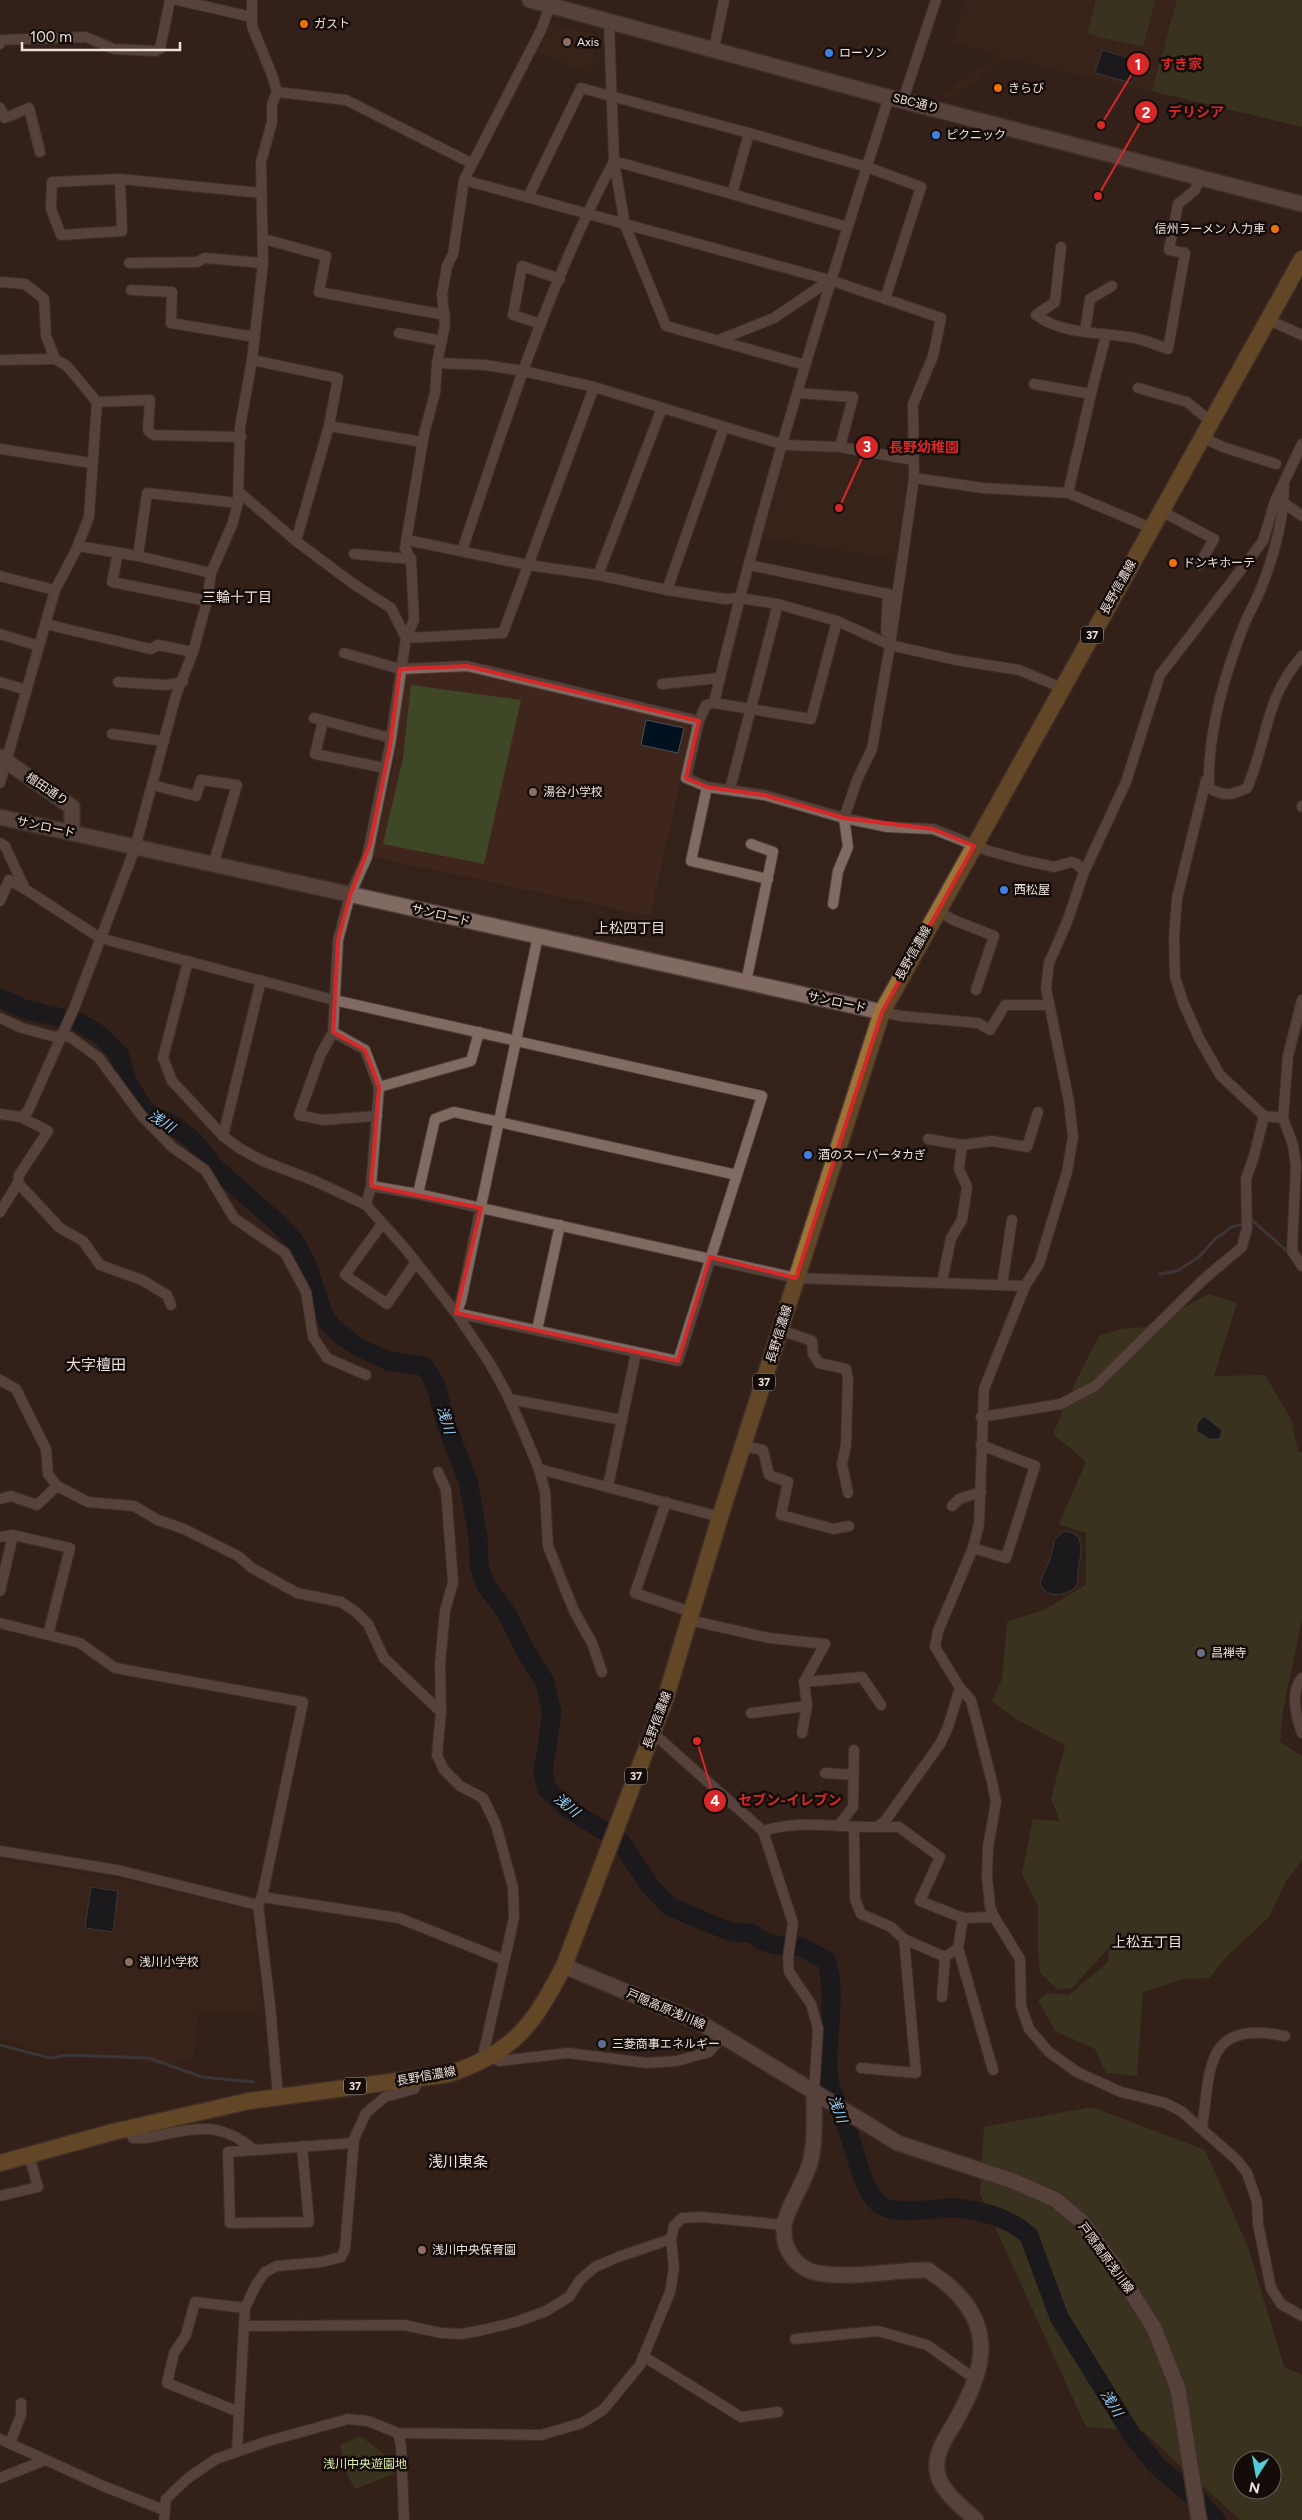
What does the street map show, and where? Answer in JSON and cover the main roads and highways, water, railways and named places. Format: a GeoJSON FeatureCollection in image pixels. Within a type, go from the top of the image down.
{"type":"FeatureCollection","features":[{"type":"Feature","properties":{"kind":"main road","name":"長野信濃線"},"geometry":{"type":"LineString","coordinates":[[1,2163],[182,2115],[278,2096],[419,2080],[449,2074],[477,2065],[489,2058],[518,2038],[532,2022],[564,1966],[653,1733],[720,1517],[882,1012],[1302,259]]}},
{"type":"Feature","properties":{"kind":"water"},"geometry":{"type":"Polygon","coordinates":[[[1102,50],[1139,61],[1132,83],[1095,73],[1102,50]]]}},
{"type":"Feature","properties":{"kind":"water"},"geometry":{"type":"Polygon","coordinates":[[[646,720],[684,728],[678,753],[641,745],[646,720]]]}},
{"type":"Feature","properties":{"kind":"water"},"geometry":{"type":"Polygon","coordinates":[[[1204,1416],[1222,1430],[1220,1439],[1209,1439],[1196,1431],[1198,1422],[1204,1416]]]}},
{"type":"Feature","properties":{"kind":"water"},"geometry":{"type":"Polygon","coordinates":[[[1064,1531],[1071,1532],[1079,1539],[1081,1555],[1076,1587],[1067,1593],[1056,1595],[1046,1592],[1040,1582],[1050,1559],[1055,1539],[1064,1531]]]}},
{"type":"Feature","properties":{"kind":"water"},"geometry":{"type":"Polygon","coordinates":[[[91,1887],[118,1891],[113,1932],[85,1928],[91,1887]]]}},
{"type":"Feature","properties":{"kind":"waterway","name":"浅川"},"geometry":{"type":"LineString","coordinates":[[0,998],[24,1009],[78,1022],[99,1034],[119,1054],[127,1081],[143,1108],[151,1115],[173,1125],[194,1141],[214,1167],[279,1224],[295,1242],[307,1265],[324,1316],[333,1328],[356,1346],[388,1361],[424,1366],[435,1383],[446,1424],[468,1481],[478,1536],[479,1565],[485,1584],[507,1614],[527,1654],[544,1680],[552,1712],[543,1774],[547,1789],[567,1808],[620,1841],[650,1886],[670,1907],[731,1932],[751,1933],[762,1941],[776,1945],[802,1947],[827,1961],[831,1992],[828,2055],[830,2086],[845,2123],[862,2177],[871,2194],[877,2202],[892,2210],[914,2211],[955,2208],[985,2213],[1013,2224],[1029,2236],[1059,2317],[1132,2435],[1157,2466],[1200,2502],[1216,2520]]}},
{"type":"Feature","properties":{"kind":"waterway"},"geometry":{"type":"LineString","coordinates":[[1160,1274],[1177,1271],[1199,1257],[1215,1239],[1232,1227],[1253,1221],[1289,1253]]}},
{"type":"Feature","properties":{"kind":"waterway"},"geometry":{"type":"LineString","coordinates":[[0,2045],[50,2058],[67,2055],[149,2058],[202,2077],[253,2082]]}},
{"type":"Feature","properties":{"kind":"place","name":"ガスト"},"geometry":{"type":"Point","coordinates":[304,24]}},
{"type":"Feature","properties":{"kind":"place","name":"Axis"},"geometry":{"type":"Point","coordinates":[567,42]}},
{"type":"Feature","properties":{"kind":"place","name":"ローソン"},"geometry":{"type":"Point","coordinates":[829,53]}},
{"type":"Feature","properties":{"kind":"place","name":"きらび"},"geometry":{"type":"Point","coordinates":[998,88]}},
{"type":"Feature","properties":{"kind":"place","name":"すき家"},"geometry":{"type":"Point","coordinates":[1101,125]}},
{"type":"Feature","properties":{"kind":"place","name":"ピクニック"},"geometry":{"type":"Point","coordinates":[936,135]}},
{"type":"Feature","properties":{"kind":"place","name":"デリシア"},"geometry":{"type":"Point","coordinates":[1098,196]}},
{"type":"Feature","properties":{"kind":"place","name":"信州ラーメン 人力車"},"geometry":{"type":"Point","coordinates":[1275,229]}},
{"type":"Feature","properties":{"kind":"place","name":"長野幼稚園"},"geometry":{"type":"Point","coordinates":[839,508]}},
{"type":"Feature","properties":{"kind":"place","name":"ドンキホーテ"},"geometry":{"type":"Point","coordinates":[1173,563]}},
{"type":"Feature","properties":{"kind":"place","name":"湯谷小学校"},"geometry":{"type":"Point","coordinates":[533,792]}},
{"type":"Feature","properties":{"kind":"place","name":"西松屋"},"geometry":{"type":"Point","coordinates":[1004,890]}},
{"type":"Feature","properties":{"kind":"place","name":"酒のスーパータカぎ"},"geometry":{"type":"Point","coordinates":[808,1155]}},
{"type":"Feature","properties":{"kind":"place","name":"昌禅寺"},"geometry":{"type":"Point","coordinates":[1201,1653]}},
{"type":"Feature","properties":{"kind":"place","name":"セブン-イレブン"},"geometry":{"type":"Point","coordinates":[697,1741]}},
{"type":"Feature","properties":{"kind":"place","name":"浅川小学校"},"geometry":{"type":"Point","coordinates":[129,1962]}},
{"type":"Feature","properties":{"kind":"place","name":"三菱商事エネルギー"},"geometry":{"type":"Point","coordinates":[602,2044]}},
{"type":"Feature","properties":{"kind":"place","name":"浅川中央保育園"},"geometry":{"type":"Point","coordinates":[422,2250]}},
{"type":"Feature","properties":{"kind":"district","name":"三輪十丁目"},"geometry":{"type":"Point","coordinates":[237,597]}},
{"type":"Feature","properties":{"kind":"district","name":"上松四丁目"},"geometry":{"type":"Point","coordinates":[630,928]}},
{"type":"Feature","properties":{"kind":"district","name":"大字檀田"},"geometry":{"type":"Point","coordinates":[96,1365]}},
{"type":"Feature","properties":{"kind":"district","name":"上松五丁目"},"geometry":{"type":"Point","coordinates":[1147,1942]}},
{"type":"Feature","properties":{"kind":"district","name":"浅川東条"},"geometry":{"type":"Point","coordinates":[458,2162]}},
{"type":"Feature","properties":{"kind":"park label","name":"浅川中央遊園地"},"geometry":{"type":"Point","coordinates":[365,2464]}}]}
